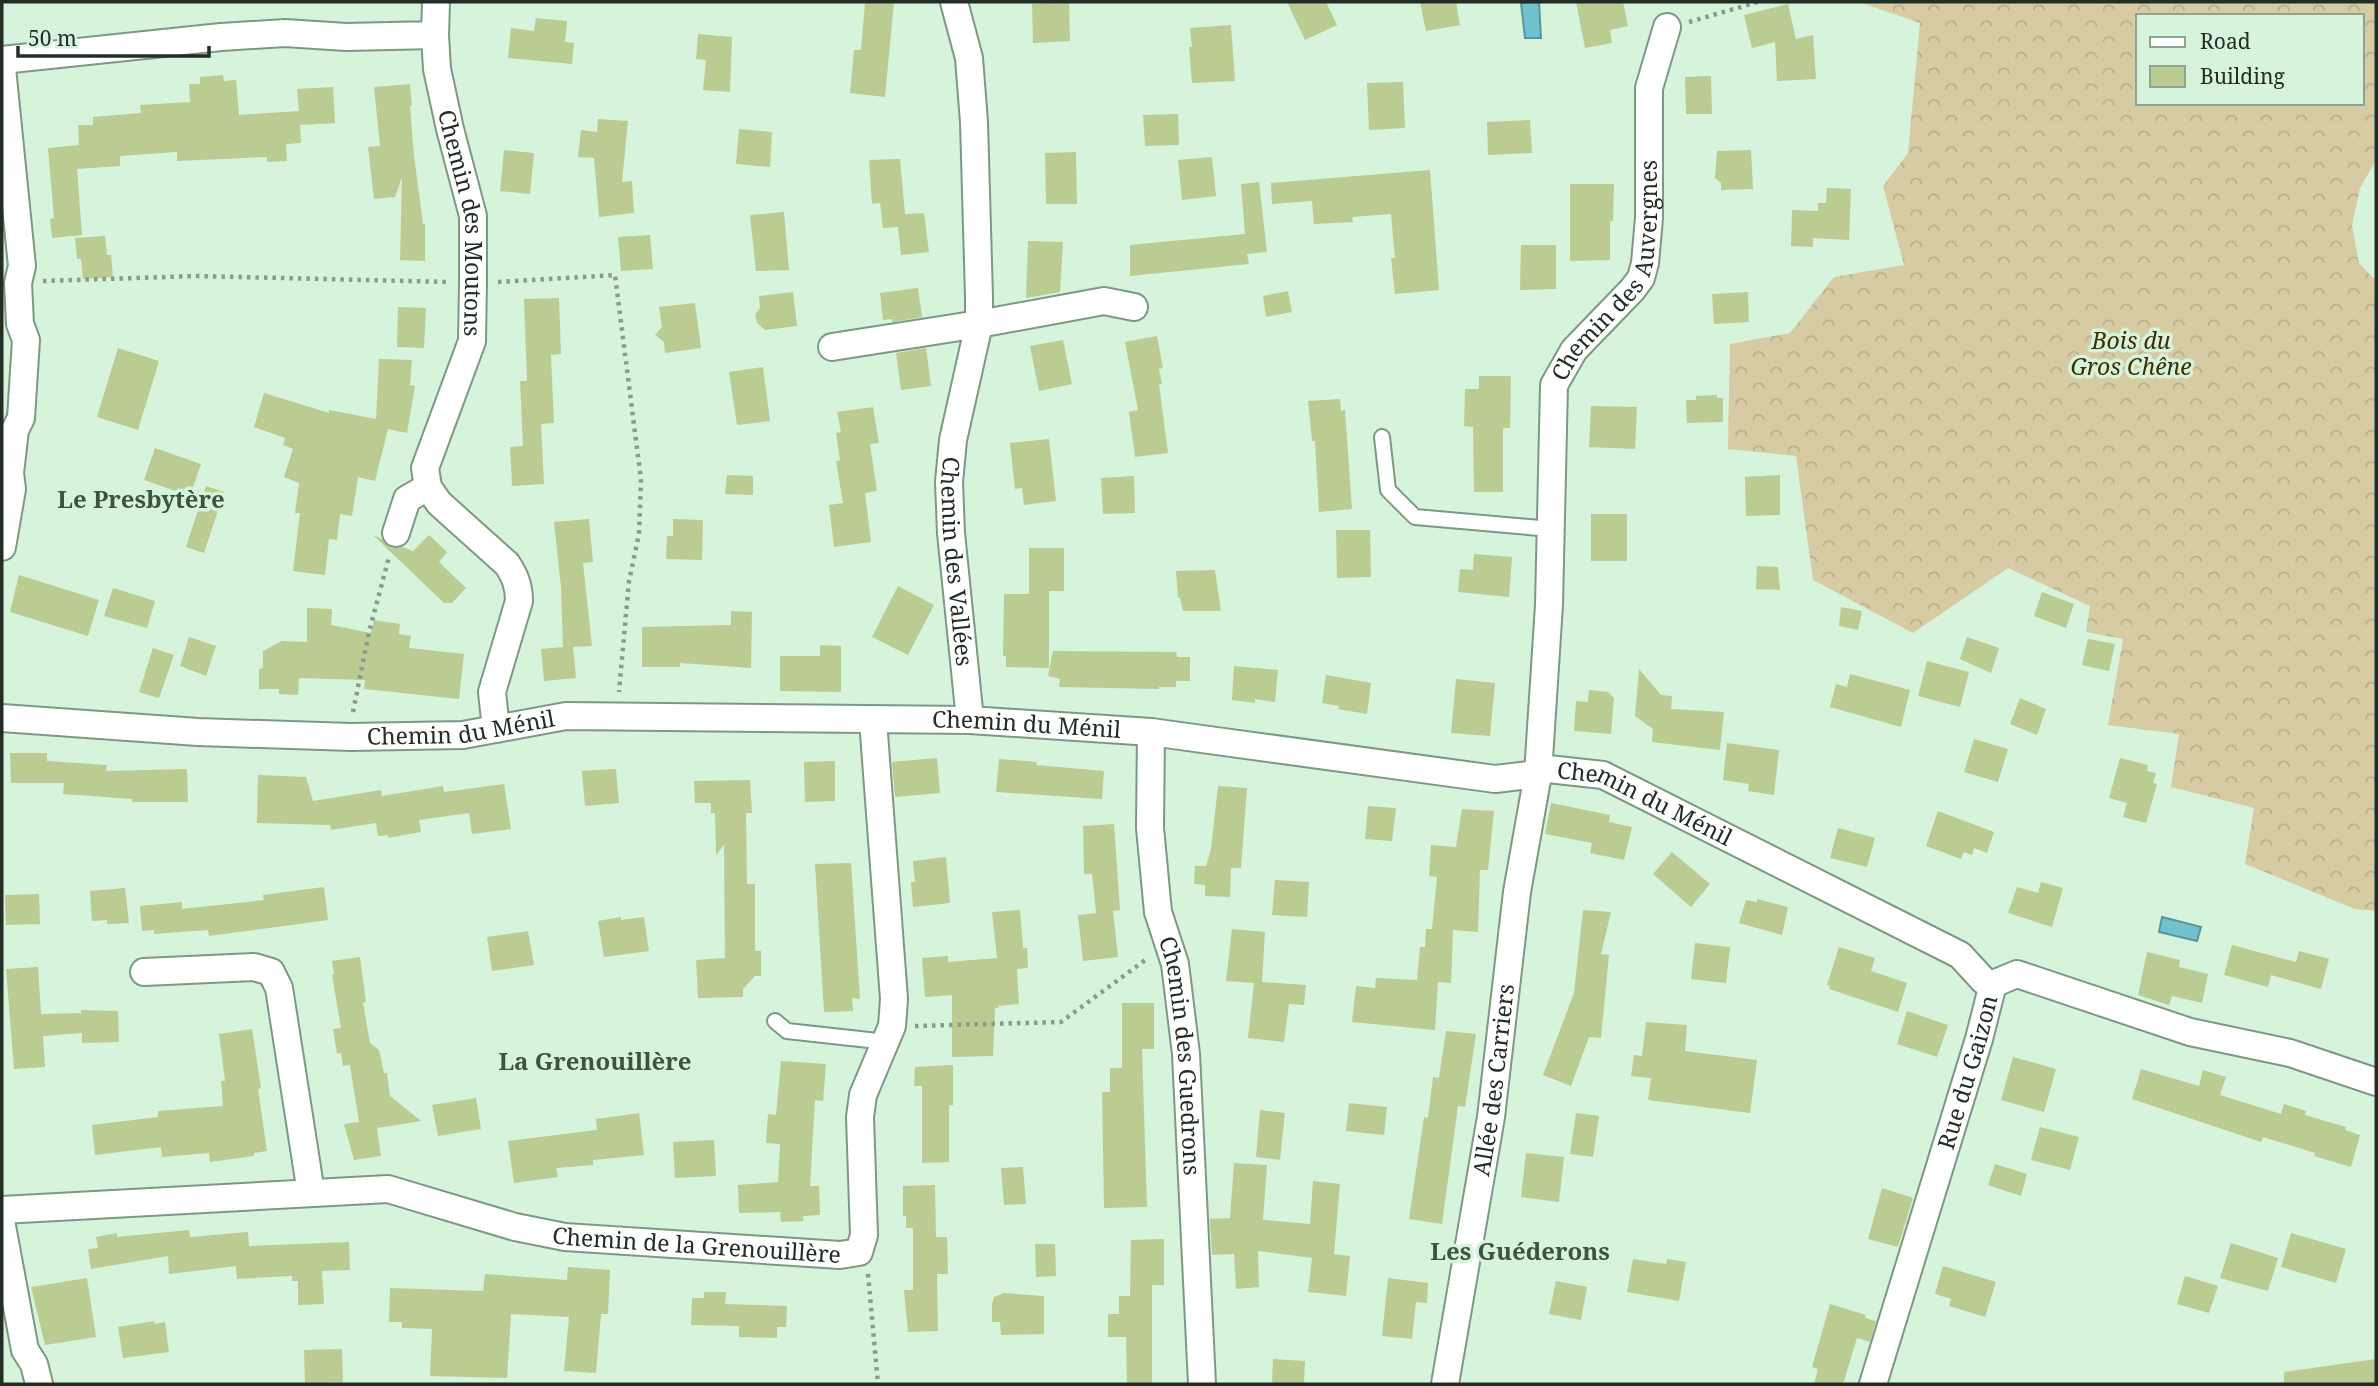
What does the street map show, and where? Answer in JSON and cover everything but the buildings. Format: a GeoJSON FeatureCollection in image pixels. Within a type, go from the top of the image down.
{"type":"FeatureCollection","features":[{"type":"Feature","properties":{"kind":"street","name":"Chemin des Moutons"},"geometry":{"type":"LineString","coordinates":[[428,487],[425,468],[472,341],[473,283],[473,216],[440,81],[435,35],[436,2]]}},
{"type":"Feature","properties":{"kind":"street","name":"Chemin des Vallées"},"geometry":{"type":"LineString","coordinates":[[954,2],[969,58],[974,122],[979,324],[953,440],[949,482],[951,533],[970,720]]}},
{"type":"Feature","properties":{"kind":"street","name":"Chemin des Auvergnes"},"geometry":{"type":"LineString","coordinates":[[1538,774],[1549,605],[1554,385],[1574,350],[1641,278],[1649,218],[1649,88],[1667,27]]}},
{"type":"Feature","properties":{"kind":"street"},"geometry":{"type":"LineString","coordinates":[[2,60],[285,33],[346,37],[435,35]]}},
{"type":"Feature","properties":{"kind":"street"},"geometry":{"type":"LineString","coordinates":[[2,68],[22,266],[18,283],[20,324],[26,340],[21,418],[15,430],[10,473],[12,489],[2,547]]}},
{"type":"Feature","properties":{"kind":"street"},"geometry":{"type":"LineString","coordinates":[[832,346],[979,324],[1104,301],[1134,307]]}},
{"type":"Feature","properties":{"kind":"street"},"geometry":{"type":"LineString","coordinates":[[397,533],[407,499],[428,487],[439,503],[507,564],[515,576],[519,601],[492,692],[496,729]]}},
{"type":"Feature","properties":{"kind":"street","name":"Chemin du Ménil"},"geometry":{"type":"LineString","coordinates":[[2,718],[198,732],[351,737],[463,735],[566,716],[970,720],[1151,732],[1495,779],[1538,774],[1548,769],[1603,775],[1961,955],[1984,981],[1993,984]]}},
{"type":"Feature","properties":{"kind":"street","name":"Chemin de la Grenouillère"},"geometry":{"type":"LineString","coordinates":[[2,1210],[388,1189],[515,1227],[565,1237],[840,1255],[859,1252],[864,1235],[860,1117],[863,1095],[889,1034],[894,999],[873,720]]}},
{"type":"Feature","properties":{"kind":"street","name":"Chemin des Guedrons"},"geometry":{"type":"LineString","coordinates":[[1151,732],[1150,828],[1158,912],[1175,964],[1186,1054],[1202,1384]]}},
{"type":"Feature","properties":{"kind":"street","name":"Allée des Carriers"},"geometry":{"type":"LineString","coordinates":[[1445,1384],[1491,1117],[1517,892],[1538,774]]}},
{"type":"Feature","properties":{"kind":"street"},"geometry":{"type":"LineString","coordinates":[[144,972],[254,967],[271,972],[279,988],[311,1192]]}},
{"type":"Feature","properties":{"kind":"street","name":"Rue du Gaizon"},"geometry":{"type":"LineString","coordinates":[[1873,1384],[1979,1039],[1993,984],[2017,974],[2190,1032],[2290,1053],[2376,1082]]}},
{"type":"Feature","properties":{"kind":"street"},"geometry":{"type":"LineString","coordinates":[[2,1226],[26,1350],[34,1364],[39,1384]]}},
{"type":"Feature","properties":{"kind":"lane"},"geometry":{"type":"LineString","coordinates":[[1382,437],[1388,491],[1415,517],[1551,529]]}},
{"type":"Feature","properties":{"kind":"lane"},"geometry":{"type":"LineString","coordinates":[[775,1021],[787,1031],[889,1034]]}},
{"type":"Feature","properties":{"kind":"path"},"geometry":{"type":"LineString","coordinates":[[1667,27],[1758,2]]}},
{"type":"Feature","properties":{"kind":"path"},"geometry":{"type":"LineString","coordinates":[[351,737],[351,720],[369,632],[397,533]]}},
{"type":"Feature","properties":{"kind":"path"},"geometry":{"type":"LineString","coordinates":[[889,1034],[1061,1022],[1169,944]]}},
{"type":"Feature","properties":{"kind":"path"},"geometry":{"type":"LineString","coordinates":[[859,1252],[867,1262],[878,1384]]}},
{"type":"Feature","properties":{"kind":"green space","name":"Bois du Gros Chêne"},"geometry":{"type":"Polygon","coordinates":[[[1859,2],[2376,2],[2376,160],[2360,188],[2352,225],[2359,263],[2373,278],[2376,277],[2376,911],[2355,909],[2245,864],[2254,808],[2171,787],[2179,734],[2108,725],[2123,639],[2086,632],[2090,606],[2008,568],[1913,633],[1813,580],[1796,456],[1728,449],[1730,344],[1790,333],[1834,277],[1904,265],[1883,186],[1908,153],[1920,23],[1859,2]]]}},
{"type":"Feature","properties":{"kind":"water"},"geometry":{"type":"Polygon","coordinates":[[[1539,2],[1541,38],[1525,38],[1521,3],[1539,2]]]}},
{"type":"Feature","properties":{"kind":"water"},"geometry":{"type":"Polygon","coordinates":[[[2162,917],[2201,927],[2197,941],[2159,932],[2162,917]]]}},
{"type":"Feature","properties":{"kind":"district","name":"Le Presbytère"},"geometry":{"type":"Point","coordinates":[141,500]}},
{"type":"Feature","properties":{"kind":"district","name":"La Grenouillère"},"geometry":{"type":"Point","coordinates":[595,1062]}},
{"type":"Feature","properties":{"kind":"district","name":"Les Guéderons"},"geometry":{"type":"Point","coordinates":[1520,1252]}}]}
